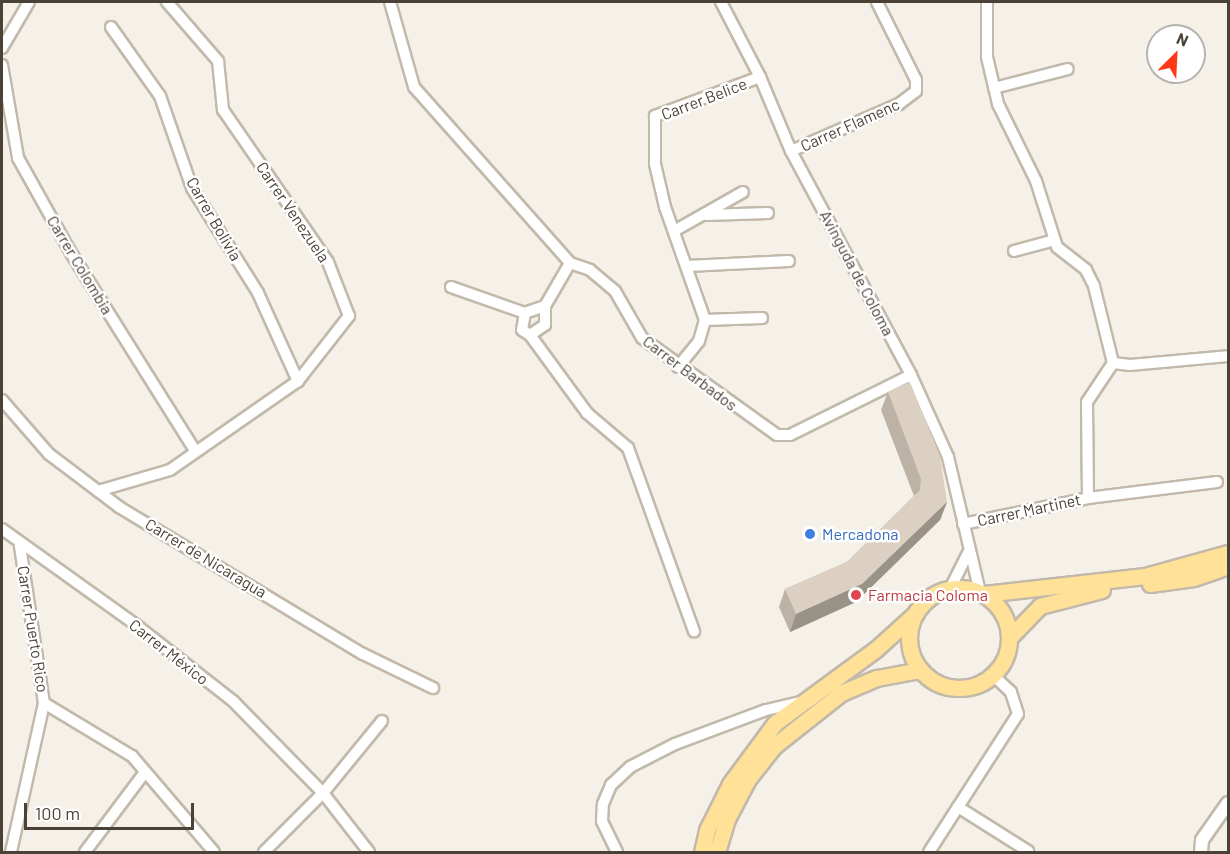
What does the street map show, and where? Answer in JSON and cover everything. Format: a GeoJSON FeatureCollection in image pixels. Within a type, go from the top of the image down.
{"type":"FeatureCollection","features":[{"type":"Feature","properties":{"kind":"main road"},"geometry":{"type":"LineString","coordinates":[[702,852],[707,830],[748,756],[775,723],[876,649],[916,613],[930,597],[950,589],[982,593],[1145,576],[1228,564]]}},
{"type":"Feature","properties":{"kind":"main road"},"geometry":{"type":"LineString","coordinates":[[1010,637],[1040,606],[1086,592],[1194,578],[1228,564]]}},
{"type":"Feature","properties":{"kind":"main road"},"geometry":{"type":"LineString","coordinates":[[916,613],[909,642],[920,670],[947,687],[979,684],[993,675],[1008,651],[1010,637],[998,605],[982,593]]}},
{"type":"Feature","properties":{"kind":"main road"},"geometry":{"type":"LineString","coordinates":[[717,852],[728,817],[748,779],[774,746],[841,693],[877,678],[920,670]]}},
{"type":"Feature","properties":{"kind":"street"},"geometry":{"type":"LineString","coordinates":[[2,48],[29,2]]}},
{"type":"Feature","properties":{"kind":"street","name":"Carrer Venezuela"},"geometry":{"type":"LineString","coordinates":[[98,491],[170,470],[298,381],[349,316],[328,262],[223,110],[218,61],[167,2]]}},
{"type":"Feature","properties":{"kind":"street"},"geometry":{"type":"LineString","coordinates":[[390,2],[414,87],[570,263],[545,306],[545,326],[531,335]]}},
{"type":"Feature","properties":{"kind":"street","name":"Avinguda de Coloma"},"geometry":{"type":"LineString","coordinates":[[721,2],[760,77],[791,151],[911,375],[948,457],[968,553],[982,593]]}},
{"type":"Feature","properties":{"kind":"street","name":"Carrer Flamenc"},"geometry":{"type":"LineString","coordinates":[[791,151],[899,104],[916,91],[916,80],[876,2]]}},
{"type":"Feature","properties":{"kind":"street"},"geometry":{"type":"LineString","coordinates":[[987,2],[987,57],[994,88],[1036,181],[1057,246],[1086,270],[1094,285],[1113,363],[1130,365],[1228,356]]}},
{"type":"Feature","properties":{"kind":"street","name":"Carrer Bolivia"},"geometry":{"type":"LineString","coordinates":[[111,27],[160,96],[192,188],[258,293],[298,381]]}},
{"type":"Feature","properties":{"kind":"street","name":"Carrer Colombia"},"geometry":{"type":"LineString","coordinates":[[2,65],[18,158],[71,253],[195,452]]}},
{"type":"Feature","properties":{"kind":"street"},"geometry":{"type":"LineString","coordinates":[[994,88],[1068,69]]}},
{"type":"Feature","properties":{"kind":"street","name":"Carrer Belice"},"geometry":{"type":"LineString","coordinates":[[705,320],[674,231],[655,164],[655,116],[760,77]]}},
{"type":"Feature","properties":{"kind":"street"},"geometry":{"type":"LineString","coordinates":[[674,231],[706,215],[743,192]]}},
{"type":"Feature","properties":{"kind":"street"},"geometry":{"type":"LineString","coordinates":[[706,215],[768,213]]}},
{"type":"Feature","properties":{"kind":"street"},"geometry":{"type":"LineString","coordinates":[[1014,251],[1054,240]]}},
{"type":"Feature","properties":{"kind":"street"},"geometry":{"type":"LineString","coordinates":[[687,266],[789,261]]}},
{"type":"Feature","properties":{"kind":"street","name":"Carrer Barbados"},"geometry":{"type":"LineString","coordinates":[[570,263],[590,270],[615,291],[642,338],[678,367],[758,423],[784,436],[911,375]]}},
{"type":"Feature","properties":{"kind":"street"},"geometry":{"type":"LineString","coordinates":[[451,287],[525,313],[545,306]]}},
{"type":"Feature","properties":{"kind":"street"},"geometry":{"type":"LineString","coordinates":[[525,313],[522,330],[531,335],[587,413],[627,448],[694,631]]}},
{"type":"Feature","properties":{"kind":"street"},"geometry":{"type":"LineString","coordinates":[[678,367],[699,341],[705,320],[762,318]]}},
{"type":"Feature","properties":{"kind":"street","name":"Carrer Martinet"},"geometry":{"type":"LineString","coordinates":[[963,524],[1088,498],[1087,402],[1113,363]]}},
{"type":"Feature","properties":{"kind":"street","name":"Carrer de Nicaragua"},"geometry":{"type":"LineString","coordinates":[[2,400],[49,454],[98,491],[363,654],[433,688]]}},
{"type":"Feature","properties":{"kind":"street"},"geometry":{"type":"LineString","coordinates":[[1088,498],[1217,482]]}},
{"type":"Feature","properties":{"kind":"street","name":"Carrer México"},"geometry":{"type":"LineString","coordinates":[[2,529],[20,546],[136,625],[233,701],[322,793],[369,852]]}},
{"type":"Feature","properties":{"kind":"street","name":"Carrer Puerto Rico"},"geometry":{"type":"LineString","coordinates":[[11,852],[44,703],[20,546]]}},
{"type":"Feature","properties":{"kind":"street"},"geometry":{"type":"LineString","coordinates":[[950,589],[968,553]]}},
{"type":"Feature","properties":{"kind":"street"},"geometry":{"type":"LineString","coordinates":[[929,852],[1018,714],[1011,692],[993,675]]}},
{"type":"Feature","properties":{"kind":"street"},"geometry":{"type":"LineString","coordinates":[[618,852],[602,820],[603,804],[612,785],[630,767],[675,744],[766,710],[803,701]]}},
{"type":"Feature","properties":{"kind":"street"},"geometry":{"type":"LineString","coordinates":[[44,703],[132,756],[214,852]]}},
{"type":"Feature","properties":{"kind":"street"},"geometry":{"type":"LineString","coordinates":[[264,852],[322,793],[382,721]]}},
{"type":"Feature","properties":{"kind":"street"},"geometry":{"type":"LineString","coordinates":[[85,852],[146,771]]}},
{"type":"Feature","properties":{"kind":"street"},"geometry":{"type":"LineString","coordinates":[[1202,852],[1202,840],[1228,803]]}},
{"type":"Feature","properties":{"kind":"street"},"geometry":{"type":"LineString","coordinates":[[958,807],[1028,851]]}},
{"type":"Feature","properties":{"kind":"building"},"geometry":{"type":"Polygon","coordinates":[[[910,382],[940,456],[947,502],[862,584],[796,614],[785,589],[847,562],[920,490],[921,479],[888,392],[910,382]]]}},
{"type":"Feature","properties":{"kind":"place","name":"Mercadona"},"geometry":{"type":"Point","coordinates":[810,534]}},
{"type":"Feature","properties":{"kind":"place","name":"Farmacia Coloma"},"geometry":{"type":"Point","coordinates":[856,595]}}]}
